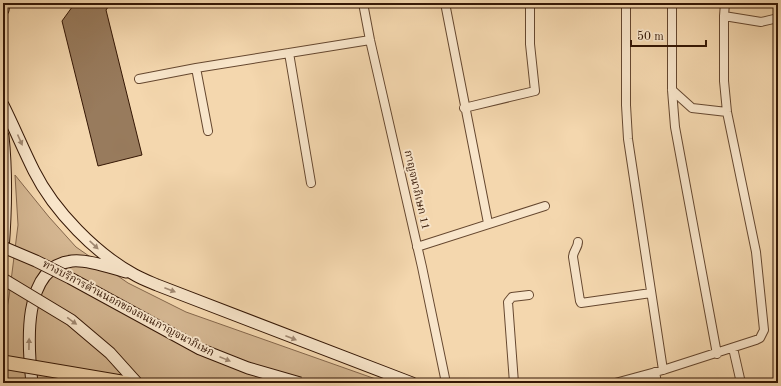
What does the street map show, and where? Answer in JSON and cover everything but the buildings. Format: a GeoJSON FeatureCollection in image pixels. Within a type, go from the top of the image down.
{"type":"FeatureCollection","features":[{"type":"Feature","properties":{"kind":"highway"},"geometry":{"type":"LineString","coordinates":[[3,362],[127,383]]}},
{"type":"Feature","properties":{"kind":"main road"},"geometry":{"type":"LineString","coordinates":[[3,10],[4,3]]}},
{"type":"Feature","properties":{"kind":"main road"},"geometry":{"type":"LineString","coordinates":[[3,105],[35,172],[58,208],[77,229],[103,253],[134,275]]}},
{"type":"Feature","properties":{"kind":"main road"},"geometry":{"type":"LineString","coordinates":[[3,136],[6,199],[3,249]]}},
{"type":"Feature","properties":{"kind":"main road","name":"ทางบริการด้านนอกของถนนกาญจนาภิเษก"},"geometry":{"type":"LineString","coordinates":[[3,249],[36,261],[70,278],[200,349],[248,368],[300,383]]}},
{"type":"Feature","properties":{"kind":"main road"},"geometry":{"type":"LineString","coordinates":[[32,383],[29,352],[32,311],[36,290],[44,277],[56,266],[73,260],[84,261],[134,275],[412,383]]}},
{"type":"Feature","properties":{"kind":"main road"},"geometry":{"type":"LineString","coordinates":[[3,279],[71,320],[93,337],[110,353],[137,383]]}},
{"type":"Feature","properties":{"kind":"street","name":"กาญจนาภิเษก 11"},"geometry":{"type":"LineString","coordinates":[[363,3],[445,378],[444,383]]}},
{"type":"Feature","properties":{"kind":"street"},"geometry":{"type":"LineString","coordinates":[[445,3],[464,108],[488,223]]}},
{"type":"Feature","properties":{"kind":"street"},"geometry":{"type":"LineString","coordinates":[[464,108],[534,92],[530,44],[530,3]]}},
{"type":"Feature","properties":{"kind":"street"},"geometry":{"type":"LineString","coordinates":[[626,3],[626,105],[628,139],[663,370]]}},
{"type":"Feature","properties":{"kind":"street"},"geometry":{"type":"LineString","coordinates":[[672,3],[672,90],[675,127],[717,354]]}},
{"type":"Feature","properties":{"kind":"street"},"geometry":{"type":"LineString","coordinates":[[615,383],[717,354],[760,338],[764,330],[756,252],[727,112],[724,81],[725,3]]}},
{"type":"Feature","properties":{"kind":"street"},"geometry":{"type":"LineString","coordinates":[[724,16],[761,22],[778,18]]}},
{"type":"Feature","properties":{"kind":"street"},"geometry":{"type":"LineString","coordinates":[[139,79],[196,68],[370,40]]}},
{"type":"Feature","properties":{"kind":"street"},"geometry":{"type":"LineString","coordinates":[[289,53],[311,182]]}},
{"type":"Feature","properties":{"kind":"street"},"geometry":{"type":"LineString","coordinates":[[196,68],[208,130]]}},
{"type":"Feature","properties":{"kind":"street"},"geometry":{"type":"LineString","coordinates":[[672,90],[692,108],[727,112]]}},
{"type":"Feature","properties":{"kind":"street"},"geometry":{"type":"LineString","coordinates":[[417,247],[544,206]]}},
{"type":"Feature","properties":{"kind":"street"},"geometry":{"type":"LineString","coordinates":[[578,242],[578,247],[573,254],[573,257],[581,303],[651,293]]}},
{"type":"Feature","properties":{"kind":"street"},"geometry":{"type":"LineString","coordinates":[[514,383],[510,354],[508,302],[512,297],[529,295]]}},
{"type":"Feature","properties":{"kind":"street"},"geometry":{"type":"LineString","coordinates":[[732,348],[741,383]]}},
{"type":"Feature","properties":{"kind":"street"},"geometry":{"type":"LineString","coordinates":[[655,372],[656,383]]}},
{"type":"Feature","properties":{"kind":"shaded area"},"geometry":{"type":"Polygon","coordinates":[[[15,175],[49,217],[76,247],[128,283],[186,312],[387,383],[3,383],[3,330],[9,297],[18,225],[15,175]]]}}]}
